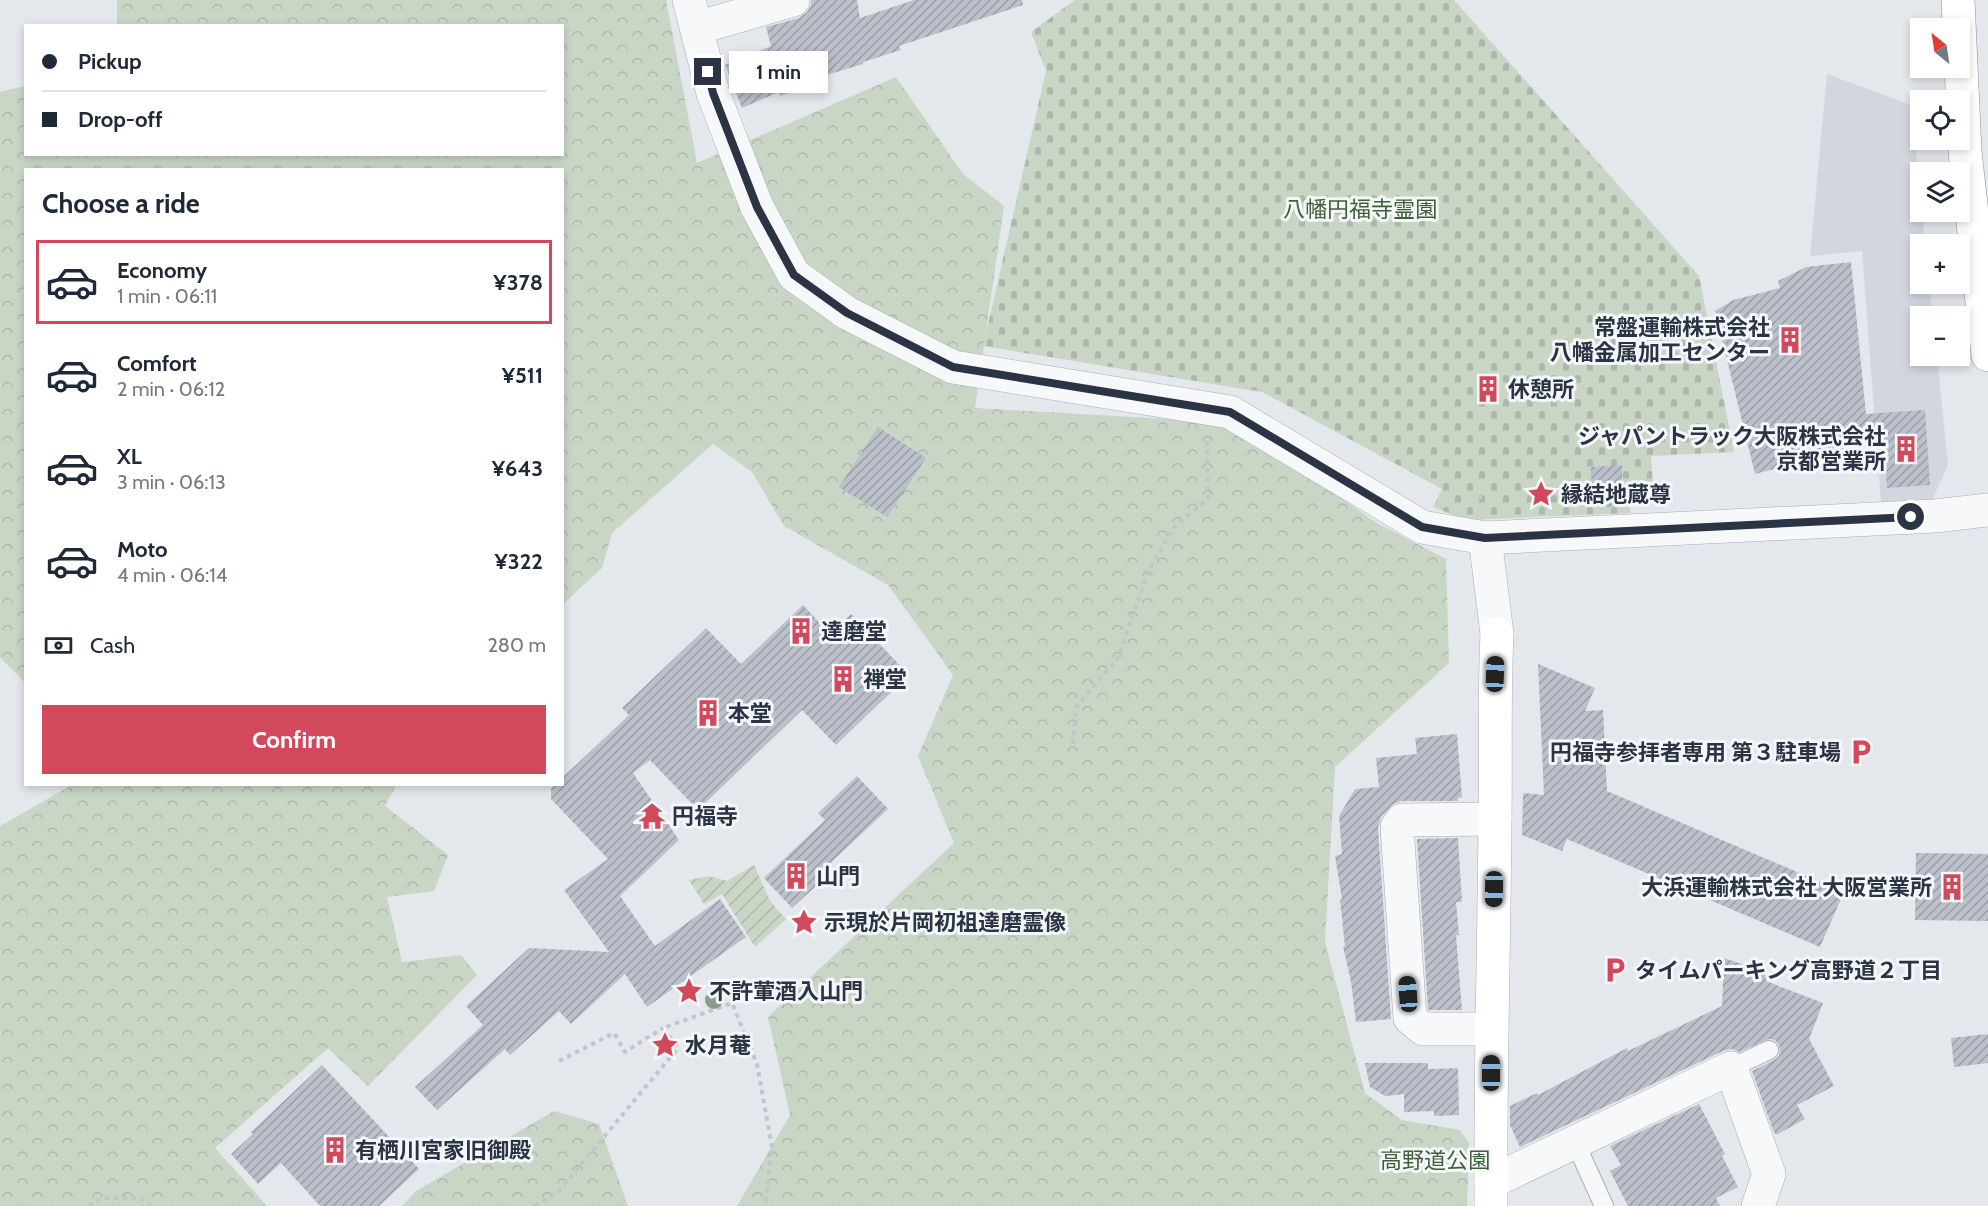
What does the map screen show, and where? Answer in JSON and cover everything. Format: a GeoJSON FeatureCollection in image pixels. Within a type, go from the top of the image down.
{"type":"FeatureCollection","features":[{"type":"Feature","properties":{"kind":"main road"},"geometry":{"type":"LineString","coordinates":[[1958,0],[1965,152],[1988,355]]}},
{"type":"Feature","properties":{"kind":"main road"},"geometry":{"type":"LineString","coordinates":[[1491,1194],[1494,694],[1497,634]]}},
{"type":"Feature","properties":{"kind":"street"},"geometry":{"type":"LineString","coordinates":[[793,0],[693,14],[713,93],[757,207],[794,275],[847,313],[953,367],[1230,412],[1422,527],[1485,538],[1935,516],[1988,510]]}},
{"type":"Feature","properties":{"kind":"street"},"geometry":{"type":"LineString","coordinates":[[1485,538],[1497,634]]}},
{"type":"Feature","properties":{"kind":"street"},"geometry":{"type":"LineString","coordinates":[[1492,1029],[1423,1029],[1410,1018],[1397,827],[1401,820],[1495,819]]}},
{"type":"Feature","properties":{"kind":"street"},"geometry":{"type":"LineString","coordinates":[[1491,1194],[1575,1142],[1731,1068],[1769,1174],[1758,1206]]}},
{"type":"Feature","properties":{"kind":"lane"},"geometry":{"type":"LineString","coordinates":[[1731,1068],[1769,1050]]}},
{"type":"Feature","properties":{"kind":"lane"},"geometry":{"type":"LineString","coordinates":[[1575,1142],[1604,1206]]}},
{"type":"Feature","properties":{"kind":"path"},"geometry":{"type":"LineString","coordinates":[[1072,744],[1076,707],[1117,660],[1149,570],[1174,527],[1208,499],[1206,409]]}},
{"type":"Feature","properties":{"kind":"path"},"geometry":{"type":"LineString","coordinates":[[560,1061],[614,1033],[625,1052],[663,1028],[732,1003],[757,1064],[772,1147],[765,1206]]}},
{"type":"Feature","properties":{"kind":"path"},"geometry":{"type":"LineString","coordinates":[[535,1206],[558,1192],[678,1048],[663,1028]]}},
{"type":"Feature","properties":{"kind":"path"},"geometry":{"type":"LineString","coordinates":[[89,1206],[102,1198],[141,1198],[152,1206]]}},
{"type":"Feature","properties":{"kind":"shaded area"},"geometry":{"type":"Polygon","coordinates":[[[1827,74],[1910,105],[1910,150],[1916,150],[1917,162],[1910,162],[1910,222],[1923,222],[1924,234],[1910,234],[1910,294],[1930,294],[1932,306],[1910,306],[1910,366],[1938,366],[1948,465],[1932,500],[1881,502],[1862,251],[1810,256],[1827,74]]]}},
{"type":"Feature","properties":{"kind":"green space","name":"高野道公園"},"geometry":{"type":"Polygon","coordinates":[[[117,0],[666,0],[697,163],[896,77],[963,174],[1004,206],[975,408],[1235,423],[1375,522],[1446,559],[1449,663],[1335,767],[1325,942],[1365,1093],[1402,1120],[1460,1130],[1469,1143],[1467,1206],[737,1206],[790,1115],[768,1017],[954,843],[918,756],[953,675],[888,585],[784,526],[752,472],[713,444],[612,533],[602,568],[564,603],[564,168],[24,168],[24,682],[0,657],[0,92],[24,86],[24,156],[564,156],[564,24],[117,24],[117,0]]]}},
{"type":"Feature","properties":{"kind":"green space","name":"八幡円福寺霊園"},"geometry":{"type":"Polygon","coordinates":[[[1075,0],[1454,0],[1699,276],[1734,452],[1651,456],[1653,486],[1631,503],[1630,513],[1466,520],[1433,507],[1442,489],[1262,392],[983,346],[1046,71],[1031,32],[1075,0]]]}},
{"type":"Feature","properties":{"kind":"green space"},"geometry":{"type":"Polygon","coordinates":[[[70,786],[395,786],[385,806],[448,855],[434,891],[387,897],[402,962],[461,955],[477,975],[368,1086],[328,1048],[215,1148],[267,1206],[0,1206],[0,826],[70,786]]]}},
{"type":"Feature","properties":{"kind":"green space"},"geometry":{"type":"Polygon","coordinates":[[[754,865],[770,901],[786,919],[755,947],[722,894],[704,904],[689,880],[709,876],[727,881],[754,865]]]}},
{"type":"Feature","properties":{"kind":"green space"},"geometry":{"type":"Polygon","coordinates":[[[554,1111],[599,1124],[628,1206],[402,1206],[416,1191],[554,1111]]]}},
{"type":"Feature","properties":{"kind":"building"},"geometry":{"type":"Polygon","coordinates":[[[811,0],[857,0],[860,18],[914,0],[1022,0],[1023,5],[899,46],[901,50],[814,79],[816,84],[780,96],[779,92],[742,108],[725,65],[771,46],[766,27],[799,18],[807,12],[811,0]]]}},
{"type":"Feature","properties":{"kind":"building","name":"常盤運輸株式会社 八幡金属加工センター"},"geometry":{"type":"Polygon","coordinates":[[[1851,262],[1866,414],[1925,410],[1930,485],[1887,488],[1884,441],[1755,474],[1715,311],[1733,300],[1780,288],[1778,281],[1806,267],[1851,262]]]}},
{"type":"Feature","properties":{"kind":"building"},"geometry":{"type":"Polygon","coordinates":[[[878,427],[926,458],[887,517],[839,487],[878,427]]]}},
{"type":"Feature","properties":{"kind":"building"},"geometry":{"type":"Polygon","coordinates":[[[1622,465],[1622,507],[1592,507],[1591,467],[1622,465]]]}},
{"type":"Feature","properties":{"kind":"building"},"geometry":{"type":"Polygon","coordinates":[[[803,605],[830,634],[851,614],[909,675],[836,745],[802,710],[698,810],[650,760],[633,773],[679,840],[620,896],[655,946],[720,899],[746,937],[647,1007],[625,974],[571,1024],[559,1011],[510,1055],[505,1049],[437,1110],[415,1087],[483,1025],[466,1006],[529,948],[609,952],[564,890],[608,859],[551,799],[551,789],[554,786],[564,786],[564,776],[629,715],[622,708],[706,628],[741,664],[803,605]]]}},
{"type":"Feature","properties":{"kind":"building"},"geometry":{"type":"Polygon","coordinates":[[[1538,664],[1595,688],[1585,711],[1603,710],[1607,791],[1844,892],[1820,947],[1567,839],[1562,851],[1522,835],[1523,793],[1544,795],[1538,664]]]}},
{"type":"Feature","properties":{"kind":"building"},"geometry":{"type":"Polygon","coordinates":[[[1457,734],[1462,797],[1458,798],[1458,801],[1401,801],[1393,804],[1381,817],[1378,828],[1391,1019],[1356,1022],[1351,982],[1343,946],[1345,946],[1340,900],[1342,899],[1335,856],[1342,854],[1339,816],[1355,789],[1379,787],[1376,758],[1417,754],[1415,738],[1457,734]]]}},
{"type":"Feature","properties":{"kind":"building"},"geometry":{"type":"Polygon","coordinates":[[[857,776],[888,809],[824,869],[829,874],[792,908],[764,878],[825,820],[818,813],[857,776]]]}},
{"type":"Feature","properties":{"kind":"building"},"geometry":{"type":"Polygon","coordinates":[[[1458,838],[1462,902],[1456,902],[1459,935],[1456,935],[1462,1010],[1430,1010],[1428,1009],[1417,839],[1458,838]]]}},
{"type":"Feature","properties":{"kind":"building","name":"大浜運輸株式会社 大阪営業所"},"geometry":{"type":"Polygon","coordinates":[[[1916,853],[1988,854],[1988,921],[1915,920],[1916,853]]]}},
{"type":"Feature","properties":{"kind":"building"},"geometry":{"type":"Polygon","coordinates":[[[1724,958],[1766,972],[1766,981],[1823,1003],[1809,1039],[1834,1086],[1797,1105],[1805,1119],[1776,1135],[1773,1130],[1752,1071],[1779,1056],[1779,1045],[1775,1040],[1769,1039],[1739,1052],[1732,1049],[1723,1051],[1520,1147],[1510,1125],[1510,1106],[1537,1093],[1538,1095],[1627,1048],[1628,1051],[1722,1006],[1724,958]]]}},
{"type":"Feature","properties":{"kind":"building"},"geometry":{"type":"Polygon","coordinates":[[[1988,1034],[1988,1063],[1954,1067],[1951,1038],[1988,1034]]]}},
{"type":"Feature","properties":{"kind":"building"},"geometry":{"type":"Polygon","coordinates":[[[1365,1063],[1428,1063],[1428,1069],[1458,1068],[1459,1115],[1434,1116],[1434,1111],[1404,1112],[1404,1094],[1385,1096],[1370,1087],[1365,1063]]]}},
{"type":"Feature","properties":{"kind":"building","name":"有栖川宮家旧御殿"},"geometry":{"type":"Polygon","coordinates":[[[322,1065],[419,1169],[379,1206],[320,1206],[281,1163],[258,1184],[231,1154],[322,1065]]]}},
{"type":"Feature","properties":{"kind":"building"},"geometry":{"type":"Polygon","coordinates":[[[1699,1104],[1725,1154],[1722,1156],[1738,1187],[1716,1198],[1720,1206],[1628,1206],[1610,1171],[1621,1165],[1610,1146],[1699,1104]]]}},
{"type":"Feature","properties":{"kind":"place","name":"常盤運輸株式会社 八幡金属加工センター"},"geometry":{"type":"Point","coordinates":[1790,340]}},
{"type":"Feature","properties":{"kind":"place","name":"休憩所"},"geometry":{"type":"Point","coordinates":[1488,389]}},
{"type":"Feature","properties":{"kind":"place","name":"ジャパントラック大阪株式会社 京都営業所"},"geometry":{"type":"Point","coordinates":[1906,449]}},
{"type":"Feature","properties":{"kind":"place","name":"縁結地蔵尊"},"geometry":{"type":"Point","coordinates":[1541,494]}},
{"type":"Feature","properties":{"kind":"place","name":"達磨堂"},"geometry":{"type":"Point","coordinates":[801,631]}},
{"type":"Feature","properties":{"kind":"place","name":"禅堂"},"geometry":{"type":"Point","coordinates":[843,679]}},
{"type":"Feature","properties":{"kind":"place","name":"本堂"},"geometry":{"type":"Point","coordinates":[708,713]}},
{"type":"Feature","properties":{"kind":"place","name":"円福寺参拝者専用 第３駐車場"},"geometry":{"type":"Point","coordinates":[1861,752]}},
{"type":"Feature","properties":{"kind":"place","name":"円福寺"},"geometry":{"type":"Point","coordinates":[652,816]}},
{"type":"Feature","properties":{"kind":"place","name":"山門"},"geometry":{"type":"Point","coordinates":[796,876]}},
{"type":"Feature","properties":{"kind":"place","name":"大浜運輸株式会社 大阪営業所"},"geometry":{"type":"Point","coordinates":[1952,887]}},
{"type":"Feature","properties":{"kind":"place","name":"示現於片岡初祖達磨霊像"},"geometry":{"type":"Point","coordinates":[804,922]}},
{"type":"Feature","properties":{"kind":"place","name":"タイムパーキング高野道２丁目"},"geometry":{"type":"Point","coordinates":[1615,970]}},
{"type":"Feature","properties":{"kind":"place","name":"不許葷酒入山門"},"geometry":{"type":"Point","coordinates":[689,991]}},
{"type":"Feature","properties":{"kind":"place","name":"水月菴"},"geometry":{"type":"Point","coordinates":[665,1045]}},
{"type":"Feature","properties":{"kind":"place","name":"有栖川宮家旧御殿"},"geometry":{"type":"Point","coordinates":[335,1150]}},
{"type":"Feature","properties":{"kind":"route"},"geometry":{"type":"LineString","coordinates":[[708,72],[713,93],[757,207],[794,275],[847,313],[953,367],[1230,412],[1422,527],[1485,538],[1911,517]]}}]}
